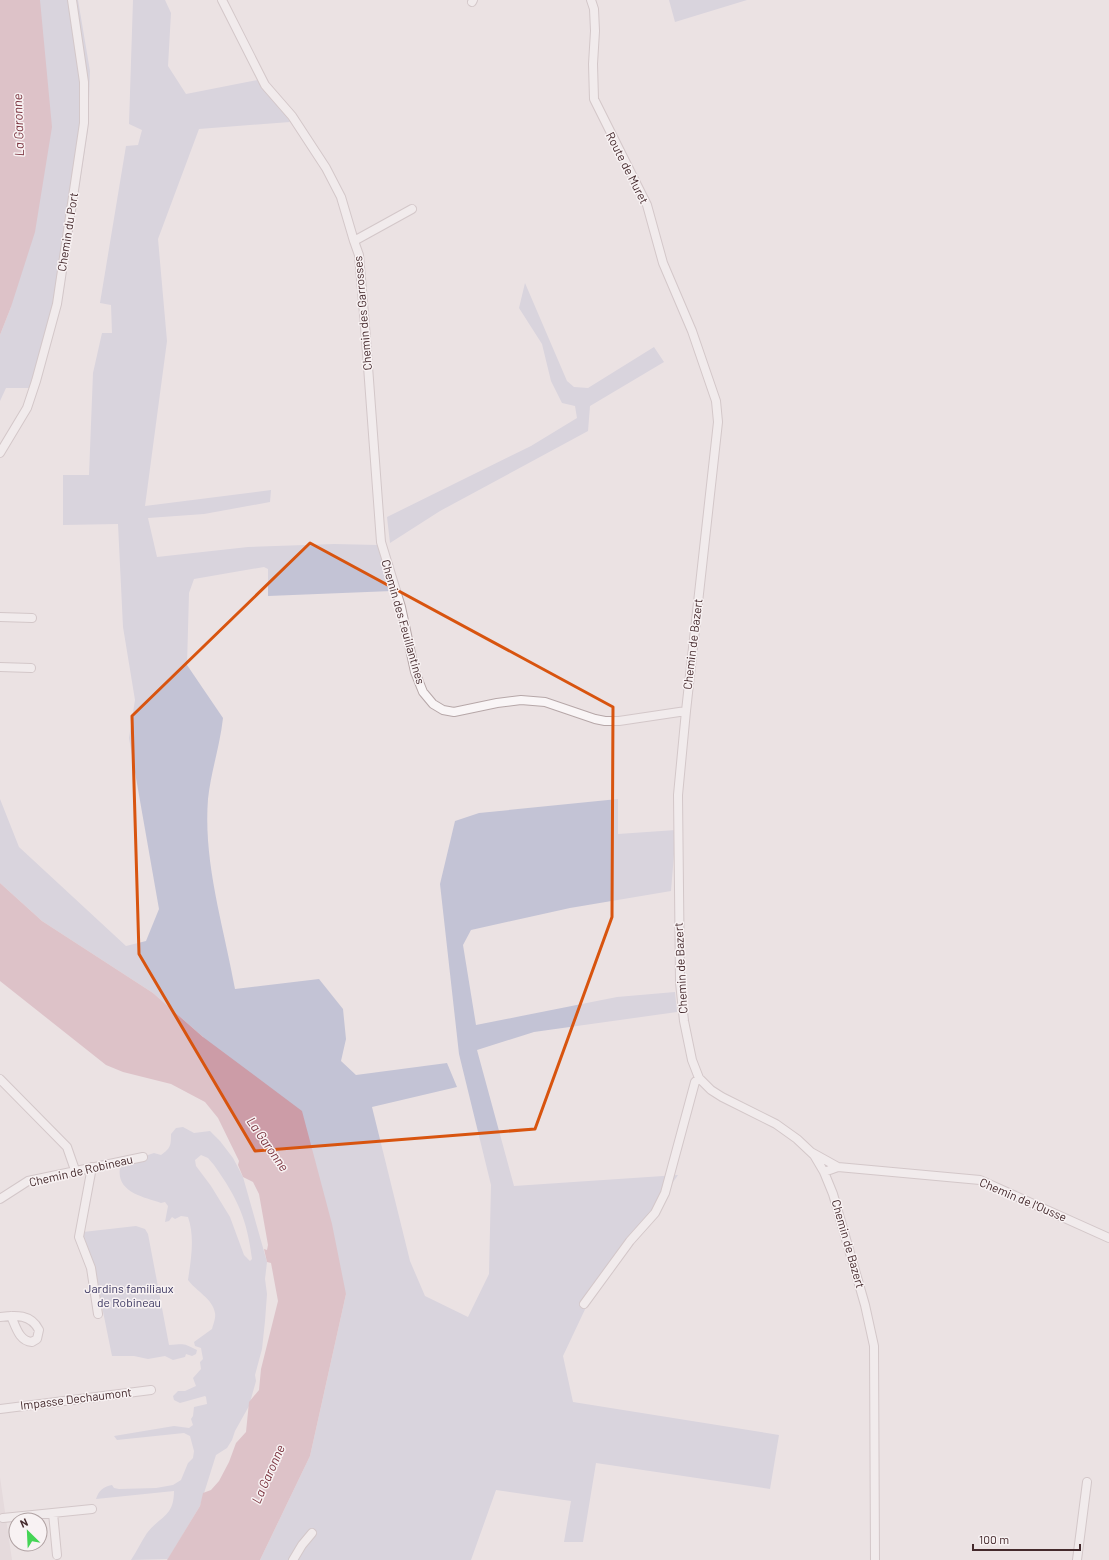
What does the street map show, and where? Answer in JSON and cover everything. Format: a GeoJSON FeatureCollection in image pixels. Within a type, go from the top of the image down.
{"type":"FeatureCollection","features":[{"type":"Feature","properties":{"kind":"street","name":"Chemin du Port"},"geometry":{"type":"LineString","coordinates":[[0,453],[27,408],[57,304],[84,123],[84,82],[72,0]]}},
{"type":"Feature","properties":{"kind":"street","name":"Chemin des Garrosses"},"geometry":{"type":"LineString","coordinates":[[222,0],[265,85],[292,116],[326,168],[340,197],[359,255],[381,542]]}},
{"type":"Feature","properties":{"kind":"street","name":"Route de Muret"},"geometry":{"type":"LineString","coordinates":[[591,0],[594,9],[595,31],[593,64],[594,99],[647,205],[663,263],[692,331]]}},
{"type":"Feature","properties":{"kind":"street"},"geometry":{"type":"LineString","coordinates":[[354,241],[412,209]]}},
{"type":"Feature","properties":{"kind":"street","name":"Chemin de Bazert"},"geometry":{"type":"LineString","coordinates":[[692,331],[716,401],[718,422],[678,795],[680,982],[684,1021],[692,1060],[699,1078],[711,1090],[722,1097],[776,1124],[797,1139],[810,1152],[824,1172],[845,1232],[865,1305],[874,1346],[875,1560]]}},
{"type":"Feature","properties":{"kind":"street","name":"Chemin des Feuillantines"},"geometry":{"type":"LineString","coordinates":[[381,542],[401,607],[415,672],[423,692],[433,704],[442,710],[454,712],[497,703],[521,700],[545,702],[605,721],[686,710]]}},
{"type":"Feature","properties":{"kind":"street"},"geometry":{"type":"LineString","coordinates":[[0,617],[32,618]]}},
{"type":"Feature","properties":{"kind":"street"},"geometry":{"type":"LineString","coordinates":[[0,667],[32,668]]}},
{"type":"Feature","properties":{"kind":"street"},"geometry":{"type":"LineString","coordinates":[[584,1304],[630,1241],[655,1213],[665,1193],[695,1082],[699,1078]]}},
{"type":"Feature","properties":{"kind":"street"},"geometry":{"type":"LineString","coordinates":[[0,1079],[67,1147],[75,1170]]}},
{"type":"Feature","properties":{"kind":"street","name":"Chemin de l'Ousse"},"geometry":{"type":"LineString","coordinates":[[810,1152],[838,1167],[980,1180],[1109,1238]]}},
{"type":"Feature","properties":{"kind":"street","name":"Chemin de Robineau"},"geometry":{"type":"LineString","coordinates":[[0,1199],[28,1181],[143,1157]]}},
{"type":"Feature","properties":{"kind":"street"},"geometry":{"type":"LineString","coordinates":[[92,1167],[79,1237],[91,1268],[98,1314]]}},
{"type":"Feature","properties":{"kind":"street","name":"Chemin de l'Ousse"},"geometry":{"type":"LineString","coordinates":[[824,1172],[838,1167]]}},
{"type":"Feature","properties":{"kind":"street"},"geometry":{"type":"LineString","coordinates":[[0,1317],[11,1316]]}},
{"type":"Feature","properties":{"kind":"street","name":"Impasse Dechaumont"},"geometry":{"type":"LineString","coordinates":[[0,1409],[151,1390]]}},
{"type":"Feature","properties":{"kind":"street"},"geometry":{"type":"LineString","coordinates":[[1077,1560],[1088,1482]]}},
{"type":"Feature","properties":{"kind":"street"},"geometry":{"type":"LineString","coordinates":[[3,1518],[92,1509]]}},
{"type":"Feature","properties":{"kind":"street"},"geometry":{"type":"LineString","coordinates":[[53,1513],[57,1555]]}},
{"type":"Feature","properties":{"kind":"street"},"geometry":{"type":"LineString","coordinates":[[293,1560],[302,1545],[312,1533]]}},
{"type":"Feature","properties":{"kind":"highlighted area"},"geometry":{"type":"Polygon","coordinates":[[[310,543],[613,707],[612,917],[535,1129],[255,1151],[139,954],[132,716],[310,543]]]}},
{"type":"Feature","properties":{"kind":"shaded area"},"geometry":{"type":"Polygon","coordinates":[[[0,1477],[8,1533],[8,1552],[11,1552],[12,1560],[0,1560],[0,1477]]]}},
{"type":"Feature","properties":{"kind":"green space"},"geometry":{"type":"Polygon","coordinates":[[[40,0],[78,0],[90,71],[88,129],[63,295],[44,343],[31,388],[6,388],[0,401],[0,335],[11,307],[40,0]]]}},
{"type":"Feature","properties":{"kind":"green space"},"geometry":{"type":"Polygon","coordinates":[[[133,0],[165,0],[171,13],[168,66],[186,94],[263,79],[290,122],[199,129],[158,239],[167,341],[145,506],[271,490],[270,502],[204,514],[148,518],[157,557],[248,547],[334,544],[378,545],[392,591],[268,596],[268,569],[264,567],[194,579],[189,593],[187,665],[223,718],[209,789],[207,823],[211,871],[235,989],[319,979],[343,1009],[346,1039],[341,1061],[356,1075],[447,1063],[457,1087],[372,1107],[410,1261],[425,1296],[468,1317],[489,1274],[491,1185],[459,1054],[440,884],[455,821],[479,813],[618,799],[618,834],[676,830],[671,891],[570,908],[471,930],[463,945],[476,1025],[617,997],[675,992],[677,1012],[534,1032],[477,1050],[514,1186],[678,1175],[588,1303],[563,1356],[573,1402],[779,1435],[770,1489],[596,1463],[583,1542],[564,1542],[571,1501],[496,1490],[471,1560],[260,1560],[310,1456],[346,1294],[203,1037],[153,993],[42,921],[0,883],[0,799],[19,847],[126,946],[146,941],[159,909],[129,738],[135,700],[123,627],[118,524],[63,525],[63,475],[89,475],[93,373],[102,333],[112,333],[111,305],[100,303],[126,146],[138,145],[142,130],[129,124],[133,0]]]}},
{"type":"Feature","properties":{"kind":"green space"},"geometry":{"type":"Polygon","coordinates":[[[669,0],[747,0],[675,22],[669,0]]]}},
{"type":"Feature","properties":{"kind":"green space"},"geometry":{"type":"Polygon","coordinates":[[[525,283],[567,381],[574,387],[588,388],[654,347],[664,362],[590,406],[588,431],[440,511],[390,543],[387,517],[531,446],[577,418],[575,406],[562,403],[551,381],[542,344],[519,308],[525,283]]]}},
{"type":"Feature","properties":{"kind":"green space"},"geometry":{"type":"Polygon","coordinates":[[[183,1127],[194,1133],[210,1131],[233,1158],[243,1177],[267,1262],[265,1279],[267,1294],[265,1321],[262,1349],[255,1375],[256,1381],[249,1406],[227,1448],[216,1455],[200,1506],[168,1559],[131,1560],[147,1533],[169,1511],[172,1506],[174,1491],[96,1499],[98,1493],[104,1488],[112,1485],[114,1488],[119,1489],[156,1488],[173,1485],[181,1480],[188,1463],[193,1458],[194,1451],[190,1436],[184,1433],[117,1440],[114,1436],[174,1426],[189,1428],[193,1425],[191,1419],[193,1416],[194,1407],[207,1404],[205,1396],[180,1403],[174,1400],[173,1396],[178,1391],[185,1391],[196,1386],[193,1378],[201,1369],[200,1362],[203,1359],[201,1348],[195,1346],[194,1342],[212,1329],[215,1317],[214,1308],[211,1303],[188,1280],[192,1240],[188,1217],[181,1216],[175,1219],[172,1217],[169,1221],[165,1222],[168,1206],[165,1202],[161,1203],[139,1196],[132,1192],[122,1183],[120,1176],[120,1168],[148,1155],[154,1153],[161,1155],[164,1153],[170,1146],[171,1134],[176,1128],[183,1127]],[[201,1155],[195,1160],[196,1166],[211,1186],[230,1217],[244,1255],[250,1261],[252,1259],[250,1245],[240,1210],[229,1188],[208,1158],[201,1155]]]}},
{"type":"Feature","properties":{"kind":"green space","name":"Jardins familiaux de Robineau"},"geometry":{"type":"Polygon","coordinates":[[[136,1226],[145,1229],[148,1234],[169,1345],[184,1344],[197,1350],[196,1354],[192,1356],[186,1354],[185,1357],[173,1360],[165,1356],[148,1359],[134,1356],[112,1356],[94,1267],[86,1250],[83,1232],[136,1226]]]}},
{"type":"Feature","properties":{"kind":"water","name":"La Garonne"},"geometry":{"type":"Polygon","coordinates":[[[0,0],[40,0],[52,127],[35,232],[11,307],[0,335],[0,0]]]}},
{"type":"Feature","properties":{"kind":"water","name":"La Garonne"},"geometry":{"type":"Polygon","coordinates":[[[0,883],[42,921],[153,993],[203,1037],[302,1111],[332,1224],[346,1294],[310,1456],[260,1560],[167,1560],[200,1506],[203,1493],[211,1490],[219,1481],[229,1462],[236,1443],[246,1432],[249,1402],[259,1390],[261,1369],[278,1301],[271,1263],[267,1262],[264,1249],[267,1250],[268,1245],[259,1194],[253,1182],[243,1177],[238,1165],[239,1161],[218,1118],[205,1102],[171,1084],[123,1072],[106,1065],[0,981],[0,883]]]}}]}
